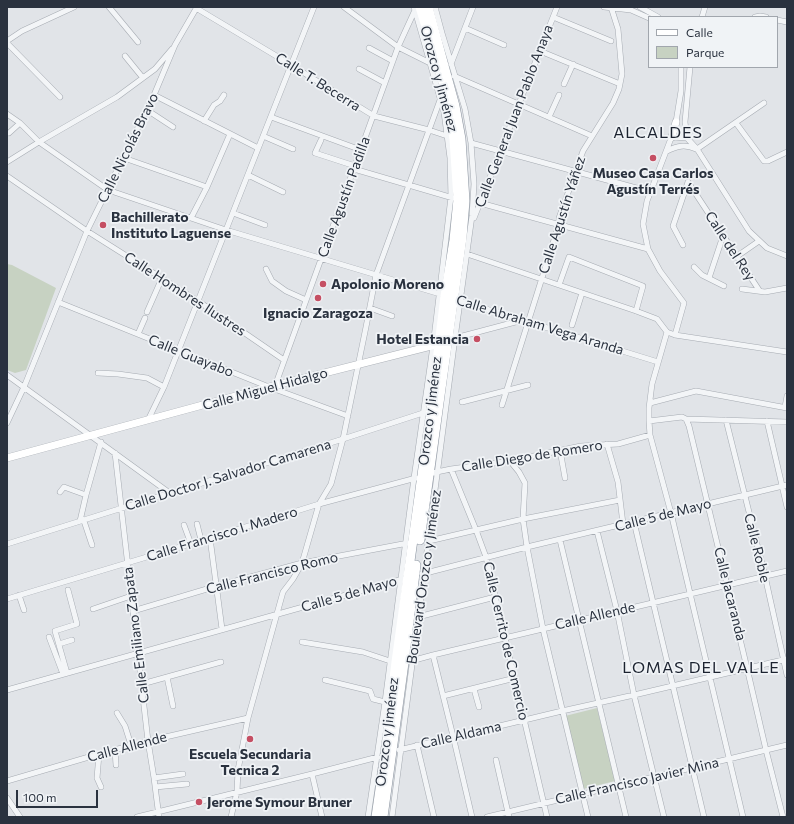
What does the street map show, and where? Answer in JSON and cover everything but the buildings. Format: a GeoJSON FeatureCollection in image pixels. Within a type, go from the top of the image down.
{"type":"FeatureCollection","features":[{"type":"Feature","properties":{"kind":"highway","name":"Orozco y Jiménez"},"geometry":{"type":"LineString","coordinates":[[428,7],[448,77],[461,139],[465,201],[462,238],[449,297]]}},
{"type":"Feature","properties":{"kind":"highway","name":"Orozco y Jiménez"},"geometry":{"type":"LineString","coordinates":[[408,577],[426,475],[449,297],[454,240],[455,198],[448,77],[416,8]]}},
{"type":"Feature","properties":{"kind":"highway","name":"Orozco y Jiménez"},"geometry":{"type":"LineString","coordinates":[[376,817],[401,662],[408,577],[409,543],[426,475]]}},
{"type":"Feature","properties":{"kind":"highway","name":"Orozco y Jiménez"},"geometry":{"type":"LineString","coordinates":[[383,817],[385,755]]}},
{"type":"Feature","properties":{"kind":"street"},"geometry":{"type":"LineString","coordinates":[[60,96],[7,42],[22,31],[74,7]]}},
{"type":"Feature","properties":{"kind":"street"},"geometry":{"type":"LineString","coordinates":[[109,7],[138,42]]}},
{"type":"Feature","properties":{"kind":"street"},"geometry":{"type":"LineString","coordinates":[[148,420],[164,387],[179,350],[314,7]]}},
{"type":"Feature","properties":{"kind":"street"},"geometry":{"type":"LineString","coordinates":[[344,7],[398,47],[430,63]]}},
{"type":"Feature","properties":{"kind":"street","name":"Boulevard Orozco y Jiménez"},"geometry":{"type":"LineString","coordinates":[[392,817],[401,749],[401,662],[418,617],[429,541],[426,475],[443,342],[449,297],[467,254],[474,184],[471,143],[464,109],[448,77],[451,64],[435,7]]}},
{"type":"Feature","properties":{"kind":"street"},"geometry":{"type":"LineString","coordinates":[[451,64],[473,7]]}},
{"type":"Feature","properties":{"kind":"street","name":"Calle General Juan Pablo Anaya"},"geometry":{"type":"LineString","coordinates":[[471,226],[557,7]]}},
{"type":"Feature","properties":{"kind":"street"},"geometry":{"type":"LineString","coordinates":[[604,7],[650,14]]}},
{"type":"Feature","properties":{"kind":"street"},"geometry":{"type":"LineString","coordinates":[[640,7],[650,14]]}},
{"type":"Feature","properties":{"kind":"street","name":"Calle T. Becerra"},"geometry":{"type":"LineString","coordinates":[[197,8],[374,116],[451,137]]}},
{"type":"Feature","properties":{"kind":"street","name":"Calle Nicolás Bravo"},"geometry":{"type":"LineString","coordinates":[[7,423],[24,387],[87,231],[147,110],[175,45],[197,8]]}},
{"type":"Feature","properties":{"kind":"street","name":"Calle Agustín Padilla"},"geometry":{"type":"LineString","coordinates":[[272,386],[284,360],[398,47],[416,8]]}},
{"type":"Feature","properties":{"kind":"street","name":"Orozco y Jiménez"},"geometry":{"type":"LineString","coordinates":[[416,8],[451,137]]}},
{"type":"Feature","properties":{"kind":"street","name":"Calle Agustín Yáñez"},"geometry":{"type":"LineString","coordinates":[[502,405],[526,321],[542,280],[559,224],[559,218],[583,151],[613,103],[619,89],[622,74],[618,29],[612,8]]}},
{"type":"Feature","properties":{"kind":"street"},"geometry":{"type":"LineString","coordinates":[[553,17],[611,40]]}},
{"type":"Feature","properties":{"kind":"street"},"geometry":{"type":"LineString","coordinates":[[465,28],[504,45]]}},
{"type":"Feature","properties":{"kind":"street"},"geometry":{"type":"LineString","coordinates":[[7,162],[117,98],[155,69],[175,45]]}},
{"type":"Feature","properties":{"kind":"street"},"geometry":{"type":"LineString","coordinates":[[369,48],[394,61]]}},
{"type":"Feature","properties":{"kind":"street"},"geometry":{"type":"LineString","coordinates":[[540,51],[620,84]]}},
{"type":"Feature","properties":{"kind":"street"},"geometry":{"type":"LineString","coordinates":[[125,56],[143,78]]}},
{"type":"Feature","properties":{"kind":"street"},"geometry":{"type":"LineString","coordinates":[[564,84],[573,64]]}},
{"type":"Feature","properties":{"kind":"street"},"geometry":{"type":"LineString","coordinates":[[675,335],[684,303],[660,271],[648,249],[643,224],[647,201],[676,122],[681,91],[680,68]]}},
{"type":"Feature","properties":{"kind":"street"},"geometry":{"type":"LineString","coordinates":[[686,138],[685,122],[690,68]]}},
{"type":"Feature","properties":{"kind":"street"},"geometry":{"type":"LineString","coordinates":[[155,69],[164,73]]}},
{"type":"Feature","properties":{"kind":"street"},"geometry":{"type":"LineString","coordinates":[[359,69],[385,83]]}},
{"type":"Feature","properties":{"kind":"street"},"geometry":{"type":"LineString","coordinates":[[448,77],[519,104],[592,136]]}},
{"type":"Feature","properties":{"kind":"street"},"geometry":{"type":"LineString","coordinates":[[154,95],[258,148]]}},
{"type":"Feature","properties":{"kind":"street"},"geometry":{"type":"LineString","coordinates":[[204,121],[214,105],[220,101],[224,95]]}},
{"type":"Feature","properties":{"kind":"street"},"geometry":{"type":"LineString","coordinates":[[548,117],[559,95]]}},
{"type":"Feature","properties":{"kind":"street"},"geometry":{"type":"LineString","coordinates":[[231,817],[237,792],[238,770],[248,718],[282,592],[293,579],[302,563],[320,504],[331,484],[348,416],[376,275],[440,100]]}},
{"type":"Feature","properties":{"kind":"street"},"geometry":{"type":"LineString","coordinates":[[697,149],[764,103]]}},
{"type":"Feature","properties":{"kind":"street"},"geometry":{"type":"LineString","coordinates":[[147,110],[173,127]]}},
{"type":"Feature","properties":{"kind":"street","name":"Calle Abraham Vega Aranda"},"geometry":{"type":"LineString","coordinates":[[7,114],[20,123],[39,142],[108,190],[226,230],[658,362]]}},
{"type":"Feature","properties":{"kind":"street"},"geometry":{"type":"LineString","coordinates":[[271,117],[361,150]]}},
{"type":"Feature","properties":{"kind":"street"},"geometry":{"type":"LineString","coordinates":[[9,133],[20,123]]}},
{"type":"Feature","properties":{"kind":"street"},"geometry":{"type":"LineString","coordinates":[[736,123],[764,161],[770,160],[787,152]]}},
{"type":"Feature","properties":{"kind":"street"},"geometry":{"type":"LineString","coordinates":[[191,218],[207,187],[230,134]]}},
{"type":"Feature","properties":{"kind":"street"},"geometry":{"type":"LineString","coordinates":[[263,136],[293,149]]}},
{"type":"Feature","properties":{"kind":"street"},"geometry":{"type":"LineString","coordinates":[[672,136],[686,138],[697,149],[748,231],[767,248],[786,256]]}},
{"type":"Feature","properties":{"kind":"street"},"geometry":{"type":"LineString","coordinates":[[321,140],[316,153],[355,168],[455,198]]}},
{"type":"Feature","properties":{"kind":"street"},"geometry":{"type":"LineString","coordinates":[[471,143],[651,192]]}},
{"type":"Feature","properties":{"kind":"street"},"geometry":{"type":"LineString","coordinates":[[666,151],[673,148],[688,146],[697,149]]}},
{"type":"Feature","properties":{"kind":"street"},"geometry":{"type":"LineString","coordinates":[[124,158],[207,187]]}},
{"type":"Feature","properties":{"kind":"street"},"geometry":{"type":"LineString","coordinates":[[248,175],[283,192]]}},
{"type":"Feature","properties":{"kind":"street","name":"Calle Hombres Ilustres"},"geometry":{"type":"LineString","coordinates":[[7,176],[87,231],[198,301],[284,360]]}},
{"type":"Feature","properties":{"kind":"street","name":"Calle del Rey"},"geometry":{"type":"LineString","coordinates":[[683,245],[673,226],[688,182],[759,290]]}},
{"type":"Feature","properties":{"kind":"street"},"geometry":{"type":"LineString","coordinates":[[480,203],[648,249]]}},
{"type":"Feature","properties":{"kind":"street"},"geometry":{"type":"LineString","coordinates":[[233,213],[265,224]]}},
{"type":"Feature","properties":{"kind":"street"},"geometry":{"type":"LineString","coordinates":[[709,278],[723,236]]}},
{"type":"Feature","properties":{"kind":"street"},"geometry":{"type":"LineString","coordinates":[[736,257],[759,240]]}},
{"type":"Feature","properties":{"kind":"street"},"geometry":{"type":"LineString","coordinates":[[467,254],[658,319],[667,332],[675,335],[787,352]]}},
{"type":"Feature","properties":{"kind":"street"},"geometry":{"type":"LineString","coordinates":[[559,286],[569,257],[643,286],[636,311]]}},
{"type":"Feature","properties":{"kind":"street"},"geometry":{"type":"LineString","coordinates":[[694,267],[702,275],[724,286]]}},
{"type":"Feature","properties":{"kind":"street"},"geometry":{"type":"LineString","coordinates":[[266,269],[272,281],[286,291],[306,300]]}},
{"type":"Feature","properties":{"kind":"street"},"geometry":{"type":"LineString","coordinates":[[147,312],[162,278]]}},
{"type":"Feature","properties":{"kind":"street"},"geometry":{"type":"LineString","coordinates":[[742,289],[759,290],[765,292],[787,288]]}},
{"type":"Feature","properties":{"kind":"street"},"geometry":{"type":"LineString","coordinates":[[572,325],[582,293]]}},
{"type":"Feature","properties":{"kind":"street","name":"Calle Guayabo"},"geometry":{"type":"LineString","coordinates":[[58,302],[348,416]]}},
{"type":"Feature","properties":{"kind":"street"},"geometry":{"type":"LineString","coordinates":[[370,308],[392,316]]}},
{"type":"Feature","properties":{"kind":"street"},"geometry":{"type":"LineString","coordinates":[[138,334],[145,318]]}},
{"type":"Feature","properties":{"kind":"street","name":"Calle Miguel Hidalgo"},"geometry":{"type":"LineString","coordinates":[[7,458],[272,386],[526,321]]}},
{"type":"Feature","properties":{"kind":"street"},"geometry":{"type":"LineString","coordinates":[[667,332],[652,384],[648,421],[650,436],[671,513],[743,817]]}},
{"type":"Feature","properties":{"kind":"street"},"geometry":{"type":"LineString","coordinates":[[98,373],[147,378],[164,387]]}},
{"type":"Feature","properties":{"kind":"street"},"geometry":{"type":"LineString","coordinates":[[7,375],[92,435],[171,494]]}},
{"type":"Feature","properties":{"kind":"street"},"geometry":{"type":"LineString","coordinates":[[462,402],[528,386]]}},
{"type":"Feature","properties":{"kind":"street"},"geometry":{"type":"LineString","coordinates":[[650,403],[696,391],[786,408],[787,396]]}},
{"type":"Feature","properties":{"kind":"street","name":"Calle Doctor J. Salvador Camarena"},"geometry":{"type":"LineString","coordinates":[[7,544],[171,494],[435,408]]}},
{"type":"Feature","properties":{"kind":"street"},"geometry":{"type":"LineString","coordinates":[[648,421],[682,417],[787,422]]}},
{"type":"Feature","properties":{"kind":"street","name":"Calle Jacaranda"},"geometry":{"type":"LineString","coordinates":[[686,418],[783,817]]}},
{"type":"Feature","properties":{"kind":"street","name":"Calle Roble"},"geometry":{"type":"LineString","coordinates":[[726,420],[785,659],[787,675]]}},
{"type":"Feature","properties":{"kind":"street"},"geometry":{"type":"LineString","coordinates":[[766,421],[785,486],[787,507]]}},
{"type":"Feature","properties":{"kind":"street","name":"Calle Diego de Romero"},"geometry":{"type":"LineString","coordinates":[[426,475],[451,469],[510,461],[581,446],[618,444],[650,436]]}},
{"type":"Feature","properties":{"kind":"street"},"geometry":{"type":"LineString","coordinates":[[92,546],[82,521],[86,495],[101,442]]}},
{"type":"Feature","properties":{"kind":"street"},"geometry":{"type":"LineString","coordinates":[[607,444],[618,482],[623,524]]}},
{"type":"Feature","properties":{"kind":"street"},"geometry":{"type":"LineString","coordinates":[[560,450],[565,478]]}},
{"type":"Feature","properties":{"kind":"street","name":"Calle Emiliano Zapata"},"geometry":{"type":"LineString","coordinates":[[115,453],[148,741],[159,814]]}},
{"type":"Feature","properties":{"kind":"street"},"geometry":{"type":"LineString","coordinates":[[510,461],[519,472],[525,483],[523,519],[526,547],[542,629],[588,817]]}},
{"type":"Feature","properties":{"kind":"street","name":"Calle Cerrito de Comercio"},"geometry":{"type":"LineString","coordinates":[[451,469],[486,557],[547,817]]}},
{"type":"Feature","properties":{"kind":"street","name":"Calle Francisco I. Madero"},"geometry":{"type":"LineString","coordinates":[[7,599],[320,504],[426,475]]}},
{"type":"Feature","properties":{"kind":"street","name":"Calle 5 de Mayo"},"geometry":{"type":"LineString","coordinates":[[7,690],[408,577],[526,547],[785,486]]}},
{"type":"Feature","properties":{"kind":"street"},"geometry":{"type":"LineString","coordinates":[[60,492],[64,487],[86,495]]}},
{"type":"Feature","properties":{"kind":"street"},"geometry":{"type":"LineString","coordinates":[[429,541],[523,519],[620,500]]}},
{"type":"Feature","properties":{"kind":"street"},"geometry":{"type":"LineString","coordinates":[[634,522],[704,817]]}},
{"type":"Feature","properties":{"kind":"street"},"geometry":{"type":"LineString","coordinates":[[197,524],[201,540]]}},
{"type":"Feature","properties":{"kind":"street"},"geometry":{"type":"LineString","coordinates":[[184,525],[191,544]]}},
{"type":"Feature","properties":{"kind":"street"},"geometry":{"type":"LineString","coordinates":[[597,531],[634,695],[664,817]]}},
{"type":"Feature","properties":{"kind":"street"},"geometry":{"type":"LineString","coordinates":[[210,538],[222,629]]}},
{"type":"Feature","properties":{"kind":"street"},"geometry":{"type":"LineString","coordinates":[[560,540],[626,817]]}},
{"type":"Feature","properties":{"kind":"street","name":"Calle Francisco Romo"},"geometry":{"type":"LineString","coordinates":[[133,611],[302,563],[409,543]]}},
{"type":"Feature","properties":{"kind":"street","name":"Calle Allende"},"geometry":{"type":"LineString","coordinates":[[401,662],[787,571]]}},
{"type":"Feature","properties":{"kind":"street"},"geometry":{"type":"LineString","coordinates":[[65,674],[55,631],[77,624],[68,590]]}},
{"type":"Feature","properties":{"kind":"street"},"geometry":{"type":"LineString","coordinates":[[19,595],[24,610]]}},
{"type":"Feature","properties":{"kind":"street"},"geometry":{"type":"LineString","coordinates":[[93,609],[132,596]]}},
{"type":"Feature","properties":{"kind":"street"},"geometry":{"type":"LineString","coordinates":[[418,617],[495,597]]}},
{"type":"Feature","properties":{"kind":"street"},"geometry":{"type":"LineString","coordinates":[[49,637],[65,674]]}},
{"type":"Feature","properties":{"kind":"street"},"geometry":{"type":"LineString","coordinates":[[59,644],[72,640]]}},
{"type":"Feature","properties":{"kind":"street"},"geometry":{"type":"LineString","coordinates":[[302,642],[363,652],[401,662]]}},
{"type":"Feature","properties":{"kind":"street"},"geometry":{"type":"LineString","coordinates":[[433,655],[454,736],[472,817]]}},
{"type":"Feature","properties":{"kind":"street","name":"Calle Aldama"},"geometry":{"type":"LineString","coordinates":[[137,817],[159,814],[237,792],[385,755],[417,745],[785,659]]}},
{"type":"Feature","properties":{"kind":"street"},"geometry":{"type":"LineString","coordinates":[[142,684],[221,662]]}},
{"type":"Feature","properties":{"kind":"street","name":"Orozco y Jiménez"},"geometry":{"type":"LineString","coordinates":[[368,817],[385,755],[385,702],[401,662]]}},
{"type":"Feature","properties":{"kind":"street"},"geometry":{"type":"LineString","coordinates":[[168,677],[173,706]]}},
{"type":"Feature","properties":{"kind":"street"},"geometry":{"type":"LineString","coordinates":[[444,696],[515,678]]}},
{"type":"Feature","properties":{"kind":"street"},"geometry":{"type":"LineString","coordinates":[[325,680],[370,691],[373,699],[385,702]]}},
{"type":"Feature","properties":{"kind":"street"},"geometry":{"type":"LineString","coordinates":[[474,689],[479,707]]}},
{"type":"Feature","properties":{"kind":"street"},"geometry":{"type":"LineString","coordinates":[[117,713],[125,726],[131,745]]}},
{"type":"Feature","properties":{"kind":"street","name":"Calle Allende"},"geometry":{"type":"LineString","coordinates":[[7,781],[131,745],[248,718]]}},
{"type":"Feature","properties":{"kind":"street"},"geometry":{"type":"LineString","coordinates":[[417,745],[434,817]]}},
{"type":"Feature","properties":{"kind":"street","name":"Calle Francisco Javier Mina"},"geometry":{"type":"LineString","coordinates":[[487,817],[508,814],[544,803],[787,745]]}},
{"type":"Feature","properties":{"kind":"street"},"geometry":{"type":"LineString","coordinates":[[115,750],[116,765]]}},
{"type":"Feature","properties":{"kind":"street"},"geometry":{"type":"LineString","coordinates":[[99,754],[97,778],[101,787]]}},
{"type":"Feature","properties":{"kind":"street"},"geometry":{"type":"LineString","coordinates":[[496,760],[508,814]]}},
{"type":"Feature","properties":{"kind":"street"},"geometry":{"type":"LineString","coordinates":[[154,778],[183,774]]}},
{"type":"Feature","properties":{"kind":"street"},"geometry":{"type":"LineString","coordinates":[[312,774],[322,817]]}},
{"type":"Feature","properties":{"kind":"street"},"geometry":{"type":"LineString","coordinates":[[155,787],[187,784]]}},
{"type":"Feature","properties":{"kind":"street"},"geometry":{"type":"LineString","coordinates":[[7,798],[20,817]]}},
{"type":"Feature","properties":{"kind":"green space"},"geometry":{"type":"Polygon","coordinates":[[[7,264],[12,265],[56,288],[26,370],[15,373],[7,370],[7,264]]]}},
{"type":"Feature","properties":{"kind":"green space"},"geometry":{"type":"Polygon","coordinates":[[[597,708],[615,781],[583,789],[565,716],[597,708]]]}},
{"type":"Feature","properties":{"kind":"place","name":"Museo Casa Carlos Agustín Terrés"},"geometry":{"type":"Point","coordinates":[653,158]}},
{"type":"Feature","properties":{"kind":"place","name":"Bachillerato Instituto Laguense"},"geometry":{"type":"Point","coordinates":[103,225]}},
{"type":"Feature","properties":{"kind":"place","name":"Apolonio Moreno"},"geometry":{"type":"Point","coordinates":[323,284]}},
{"type":"Feature","properties":{"kind":"place","name":"Ignacio Zaragoza"},"geometry":{"type":"Point","coordinates":[318,298]}},
{"type":"Feature","properties":{"kind":"place","name":"Hotel Estancia"},"geometry":{"type":"Point","coordinates":[477,339]}},
{"type":"Feature","properties":{"kind":"place","name":"Escuela Secundaria Tecnica 2"},"geometry":{"type":"Point","coordinates":[250,739]}},
{"type":"Feature","properties":{"kind":"place","name":"Jerome Symour Bruner"},"geometry":{"type":"Point","coordinates":[199,802]}},
{"type":"Feature","properties":{"kind":"district","name":"ALCALDES"},"geometry":{"type":"Point","coordinates":[658,133]}},
{"type":"Feature","properties":{"kind":"district","name":"LOMAS DEL VALLE"},"geometry":{"type":"Point","coordinates":[701,668]}}]}
